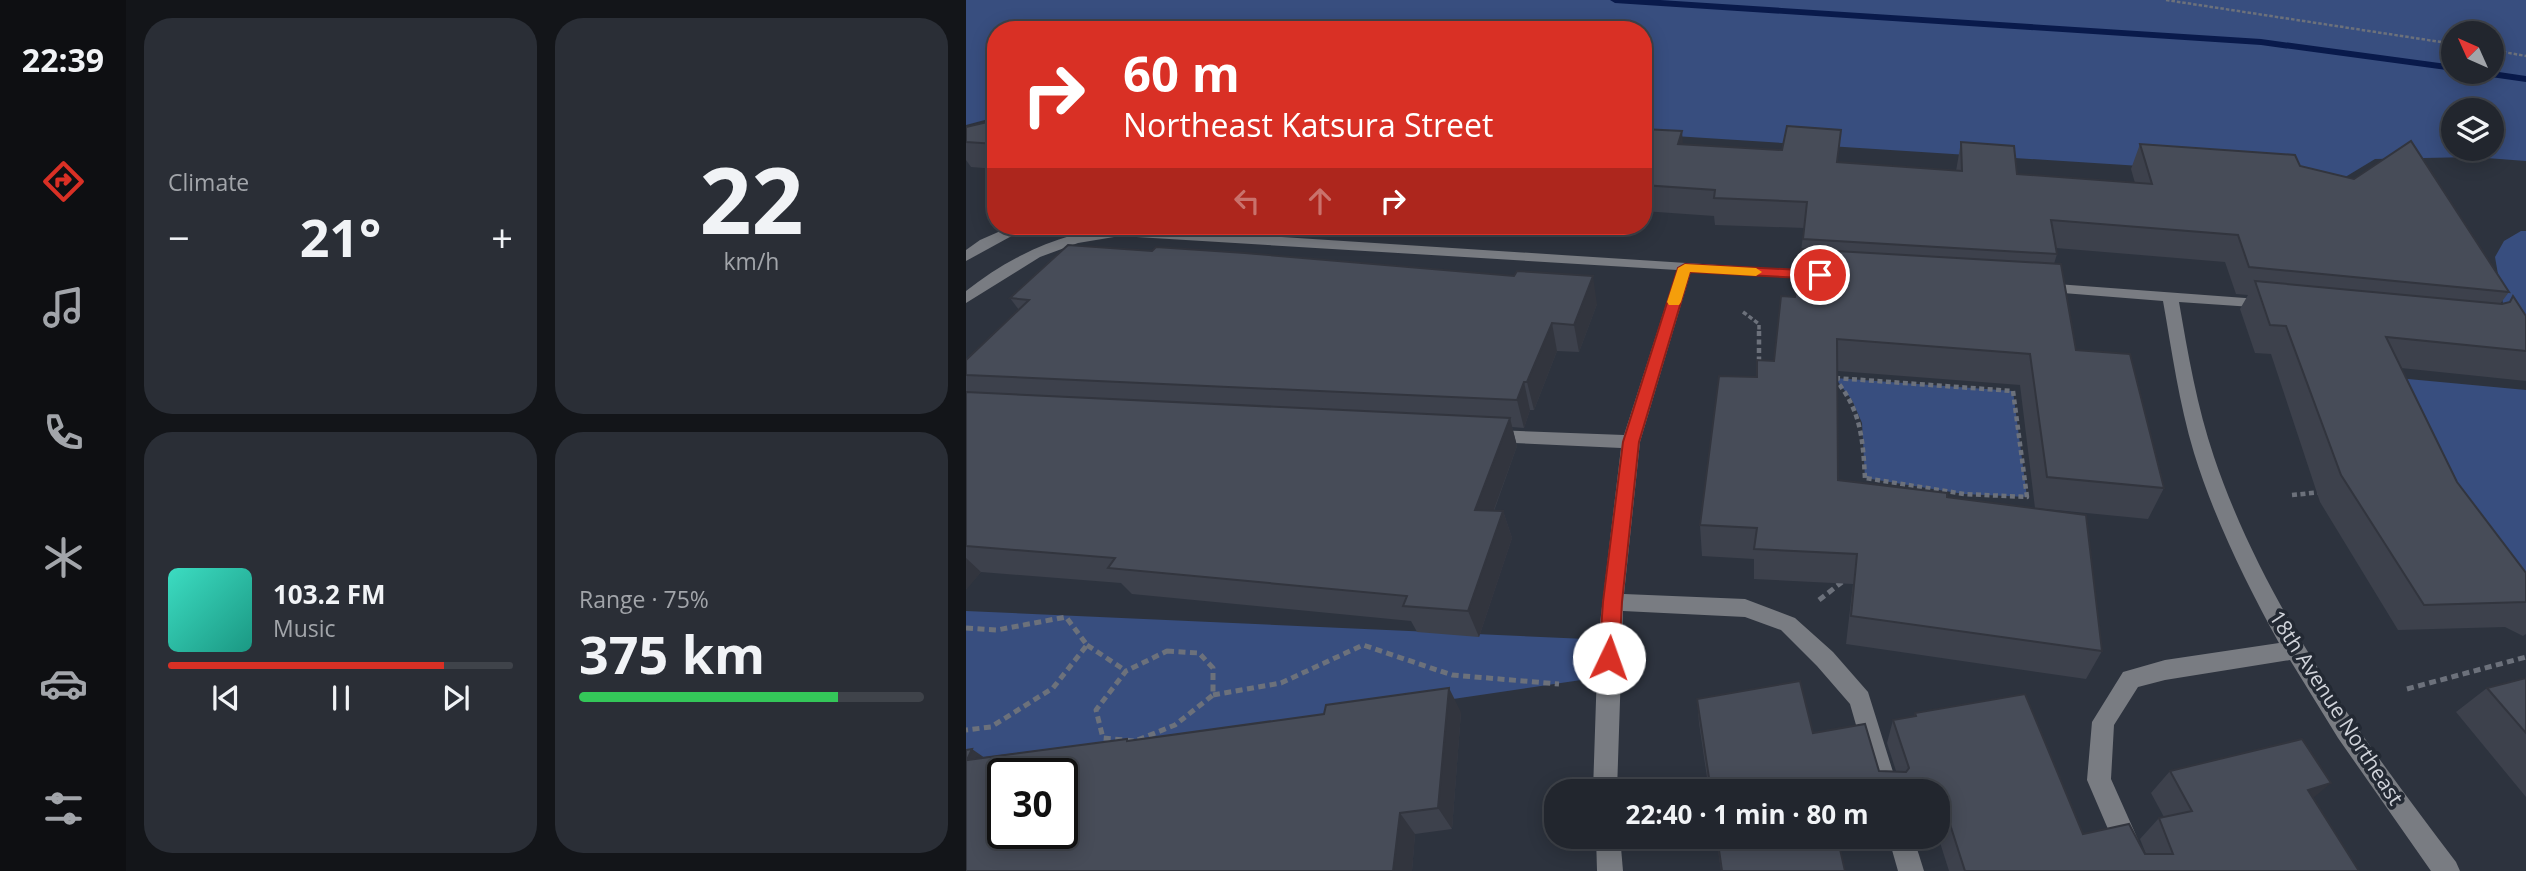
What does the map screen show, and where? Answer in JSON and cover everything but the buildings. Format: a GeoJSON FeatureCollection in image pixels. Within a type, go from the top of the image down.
{"type":"FeatureCollection","features":[{"type":"Feature","properties":{"kind":"street"},"geometry":{"type":"LineString","coordinates":[[966,257],[985,243],[1003,235]]}},
{"type":"Feature","properties":{"kind":"street"},"geometry":{"type":"LineString","coordinates":[[966,298],[993,275],[1026,258],[1097,235]]}},
{"type":"Feature","properties":{"kind":"street"},"geometry":{"type":"LineString","coordinates":[[1202,235],[1838,276]]}},
{"type":"Feature","properties":{"kind":"street"},"geometry":{"type":"LineString","coordinates":[[1605,779],[1612,602],[1631,442],[1685,268]]}},
{"type":"Feature","properties":{"kind":"street"},"geometry":{"type":"LineString","coordinates":[[2032,287],[2276,304]]}},
{"type":"Feature","properties":{"kind":"street","name":"18th Avenue Northeast"},"geometry":{"type":"LineString","coordinates":[[2170,295],[2182,365],[2211,475],[2258,582],[2293,650],[2402,812],[2447,871]]}},
{"type":"Feature","properties":{"kind":"street"},"geometry":{"type":"LineString","coordinates":[[1478,435],[1631,442]]}},
{"type":"Feature","properties":{"kind":"street"},"geometry":{"type":"LineString","coordinates":[[1612,602],[1745,608],[1788,624],[1825,659],[1860,699],[1883,779]]}},
{"type":"Feature","properties":{"kind":"street"},"geometry":{"type":"LineString","coordinates":[[2139,871],[2099,780],[2103,722],[2130,679],[2165,670],[2293,650]]}},
{"type":"Feature","properties":{"kind":"street"},"geometry":{"type":"LineString","coordinates":[[1609,849],[1610,871]]}},
{"type":"Feature","properties":{"kind":"street"},"geometry":{"type":"LineString","coordinates":[[1904,849],[1911,871]]}},
{"type":"Feature","properties":{"kind":"path"},"geometry":{"type":"LineString","coordinates":[[2166,0],[2441,42]]}},
{"type":"Feature","properties":{"kind":"path"},"geometry":{"type":"LineString","coordinates":[[2504,52],[2526,56]]}},
{"type":"Feature","properties":{"kind":"path"},"geometry":{"type":"LineString","coordinates":[[1743,312],[1759,324],[1758,358],[1761,372]]}},
{"type":"Feature","properties":{"kind":"path"},"geometry":{"type":"LineString","coordinates":[[1823,377],[2013,391],[2027,497],[1964,494],[1865,478]]}},
{"type":"Feature","properties":{"kind":"path"},"geometry":{"type":"LineString","coordinates":[[1835,378],[1852,400],[1863,423],[1863,490]]}},
{"type":"Feature","properties":{"kind":"path"},"geometry":{"type":"LineString","coordinates":[[2292,495],[2330,492]]}},
{"type":"Feature","properties":{"kind":"path"},"geometry":{"type":"LineString","coordinates":[[1788,624],[1849,576]]}},
{"type":"Feature","properties":{"kind":"path"},"geometry":{"type":"LineString","coordinates":[[966,628],[997,630],[1066,617],[1087,645],[1126,671]]}},
{"type":"Feature","properties":{"kind":"path"},"geometry":{"type":"LineString","coordinates":[[966,730],[991,727],[1053,688],[1087,645]]}},
{"type":"Feature","properties":{"kind":"path"},"geometry":{"type":"LineString","coordinates":[[1213,695],[1213,668],[1199,653],[1167,651],[1126,671],[1096,710],[1103,738],[1135,741],[1175,725],[1213,695],[1281,683],[1363,645],[1452,675],[1559,684]]}},
{"type":"Feature","properties":{"kind":"path"},"geometry":{"type":"LineString","coordinates":[[2407,689],[2526,657]]}},
{"type":"Feature","properties":{"kind":"shaded area"},"geometry":{"type":"Polygon","coordinates":[[[966,0],[2526,0],[2526,161],[2504,159],[2504,98],[2441,98],[2441,158],[2375,159],[2342,179],[1652,135],[1652,21],[987,21],[987,119],[966,125],[966,0]]]}},
{"type":"Feature","properties":{"kind":"shaded area"},"geometry":{"type":"Polygon","coordinates":[[[2526,231],[2526,341],[2503,303],[2495,257],[2504,241],[2526,231]]]}},
{"type":"Feature","properties":{"kind":"shaded area"},"geometry":{"type":"Polygon","coordinates":[[[2376,376],[2526,390],[2526,590],[2376,376]]]}},
{"type":"Feature","properties":{"kind":"shaded area"},"geometry":{"type":"Polygon","coordinates":[[[1835,378],[2013,391],[2027,497],[1964,494],[1865,478],[1862,423],[1852,400],[1835,378]]]}},
{"type":"Feature","properties":{"kind":"shaded area"},"geometry":{"type":"Polygon","coordinates":[[[966,611],[1609,640],[1608,676],[1054,758],[987,758],[987,768],[966,771],[966,611]]]}},
{"type":"Feature","properties":{"kind":"waterway"},"geometry":{"type":"LineString","coordinates":[[1615,0],[2261,42],[2441,66]]}},
{"type":"Feature","properties":{"kind":"waterway"},"geometry":{"type":"LineString","coordinates":[[2504,76],[2526,79]]}},
{"type":"Feature","properties":{"kind":"slow traffic"},"geometry":{"type":"LineString","coordinates":[[1674,302],[1685,268],[1756,272]]}},
{"type":"Feature","properties":{"kind":"route"},"geometry":{"type":"LineString","coordinates":[[1609,658],[1612,602],[1631,442],[1685,268],[1820,275]]}}]}
